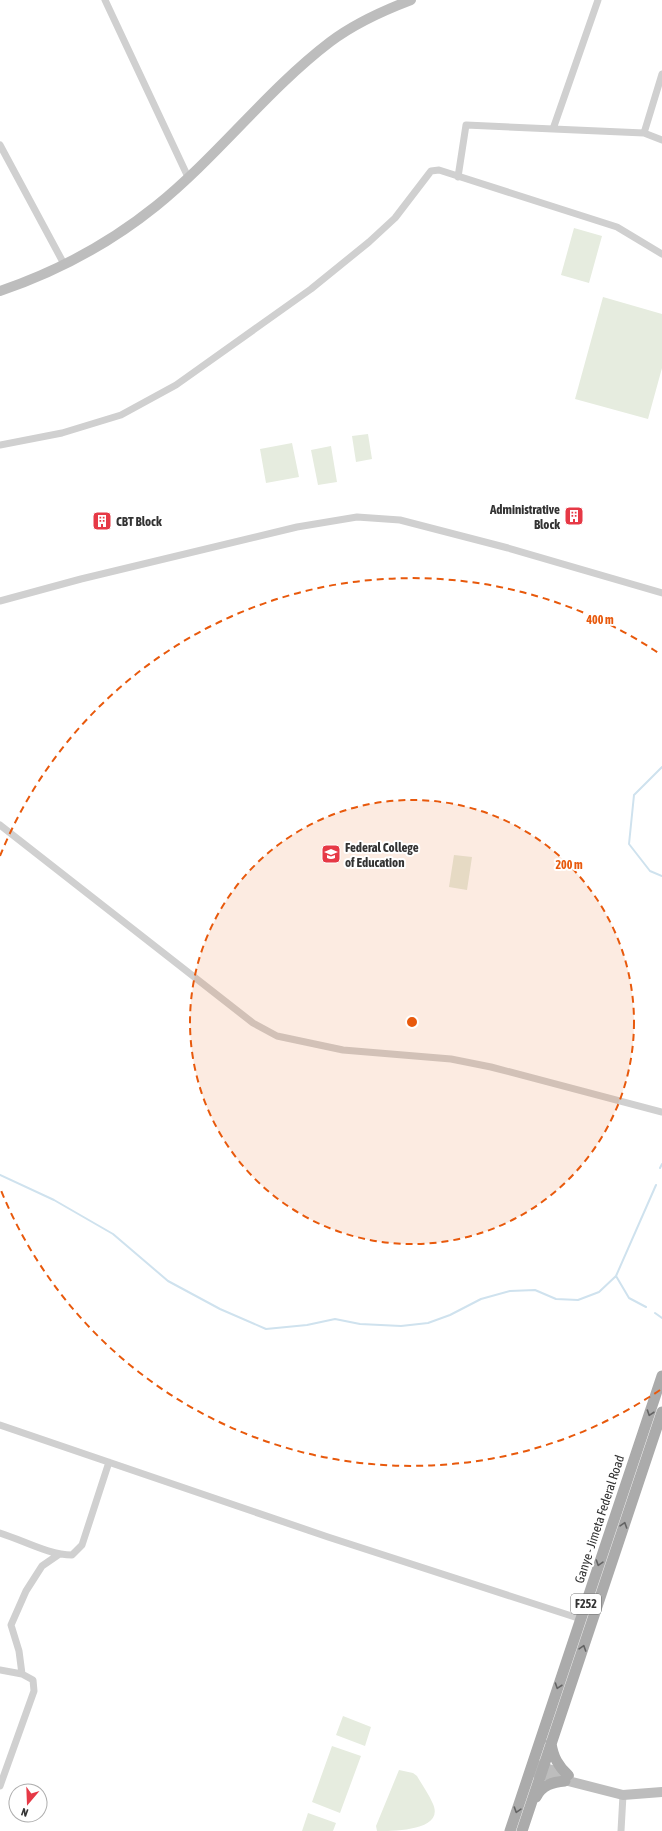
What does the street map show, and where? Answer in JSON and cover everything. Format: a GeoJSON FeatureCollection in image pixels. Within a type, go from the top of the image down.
{"type":"FeatureCollection","features":[{"type":"Feature","properties":{"kind":"main road"},"geometry":{"type":"LineString","coordinates":[[0,291],[41,276],[99,245],[140,218],[188,177],[268,97],[320,50],[344,32],[372,16],[411,0]]}},
{"type":"Feature","properties":{"kind":"main road","name":"Ganye - Jimeta Federal Road"},"geometry":{"type":"LineString","coordinates":[[522,1831],[530,1808],[536,1769],[551,1742],[662,1376]]}},
{"type":"Feature","properties":{"kind":"main road","name":"Ganye - Jimeta Federal Road"},"geometry":{"type":"LineString","coordinates":[[510,1831],[536,1769],[581,1619],[662,1412]]}},
{"type":"Feature","properties":{"kind":"main road"},"geometry":{"type":"LineString","coordinates":[[551,1742],[557,1764],[567,1778]]}},
{"type":"Feature","properties":{"kind":"main road"},"geometry":{"type":"LineString","coordinates":[[536,1769],[623,1795],[662,1792]]}},
{"type":"Feature","properties":{"kind":"main road"},"geometry":{"type":"LineString","coordinates":[[530,1808],[538,1792],[544,1787],[567,1778]]}},
{"type":"Feature","properties":{"kind":"street"},"geometry":{"type":"LineString","coordinates":[[105,0],[188,177]]}},
{"type":"Feature","properties":{"kind":"street"},"geometry":{"type":"LineString","coordinates":[[553,129],[598,0]]}},
{"type":"Feature","properties":{"kind":"street"},"geometry":{"type":"LineString","coordinates":[[644,133],[662,74]]}},
{"type":"Feature","properties":{"kind":"street"},"geometry":{"type":"LineString","coordinates":[[458,177],[466,125],[644,133],[662,140]]}},
{"type":"Feature","properties":{"kind":"street"},"geometry":{"type":"LineString","coordinates":[[0,145],[3,159],[64,264]]}},
{"type":"Feature","properties":{"kind":"street"},"geometry":{"type":"LineString","coordinates":[[0,445],[62,432],[121,414],[176,385],[311,289],[369,242],[395,218],[432,171],[439,170],[617,227],[662,254]]}},
{"type":"Feature","properties":{"kind":"street"},"geometry":{"type":"LineString","coordinates":[[0,601],[81,579],[289,528],[330,520],[357,517],[400,520],[508,548],[662,593]]}},
{"type":"Feature","properties":{"kind":"street"},"geometry":{"type":"LineString","coordinates":[[0,825],[253,1023],[277,1036],[343,1050],[450,1059],[491,1067],[662,1112]]}},
{"type":"Feature","properties":{"kind":"street"},"geometry":{"type":"LineString","coordinates":[[0,1425],[328,1537],[581,1619]]}},
{"type":"Feature","properties":{"kind":"street"},"geometry":{"type":"LineString","coordinates":[[0,1533],[25,1541],[58,1555],[72,1555],[82,1545],[109,1462]]}},
{"type":"Feature","properties":{"kind":"street"},"geometry":{"type":"LineString","coordinates":[[22,1674],[19,1651],[11,1625],[26,1591],[42,1566],[58,1555]]}},
{"type":"Feature","properties":{"kind":"street"},"geometry":{"type":"LineString","coordinates":[[0,1670],[22,1674],[33,1680],[34,1691],[0,1786]]}},
{"type":"Feature","properties":{"kind":"street"},"geometry":{"type":"LineString","coordinates":[[620,1831],[623,1795]]}},
{"type":"Feature","properties":{"kind":"shaded area"},"geometry":{"type":"Polygon","coordinates":[[[574,228],[602,236],[589,283],[561,275],[574,228]]]}},
{"type":"Feature","properties":{"kind":"shaded area"},"geometry":{"type":"Polygon","coordinates":[[[603,297],[662,314],[662,368],[648,419],[575,399],[603,297]]]}},
{"type":"Feature","properties":{"kind":"shaded area"},"geometry":{"type":"Polygon","coordinates":[[[368,434],[372,459],[356,462],[352,436],[368,434]]]}},
{"type":"Feature","properties":{"kind":"shaded area"},"geometry":{"type":"Polygon","coordinates":[[[292,443],[299,477],[266,483],[260,449],[292,443]]]}},
{"type":"Feature","properties":{"kind":"shaded area"},"geometry":{"type":"Polygon","coordinates":[[[331,446],[337,482],[318,485],[311,450],[331,446]]]}},
{"type":"Feature","properties":{"kind":"shaded area"},"geometry":{"type":"Polygon","coordinates":[[[454,855],[472,857],[467,890],[449,887],[454,855]]]}},
{"type":"Feature","properties":{"kind":"shaded area"},"geometry":{"type":"Polygon","coordinates":[[[343,1716],[371,1727],[365,1746],[336,1735],[343,1716]]]}},
{"type":"Feature","properties":{"kind":"shaded area"},"geometry":{"type":"Polygon","coordinates":[[[332,1746],[361,1756],[340,1813],[312,1802],[332,1746]]]}},
{"type":"Feature","properties":{"kind":"shaded area"},"geometry":{"type":"Polygon","coordinates":[[[399,1770],[413,1773],[417,1776],[433,1804],[435,1813],[432,1820],[416,1828],[394,1831],[377,1831],[376,1826],[399,1770]]]}},
{"type":"Feature","properties":{"kind":"shaded area"},"geometry":{"type":"Polygon","coordinates":[[[308,1813],[336,1823],[333,1831],[302,1831],[308,1813]]]}},
{"type":"Feature","properties":{"kind":"waterway"},"geometry":{"type":"LineString","coordinates":[[662,767],[634,795],[629,844],[650,871],[662,876]]}},
{"type":"Feature","properties":{"kind":"waterway"},"geometry":{"type":"LineString","coordinates":[[660,1168],[662,1164]]}},
{"type":"Feature","properties":{"kind":"waterway"},"geometry":{"type":"LineString","coordinates":[[0,1175],[54,1200],[113,1234],[168,1281],[220,1309],[266,1329],[307,1325],[335,1319],[360,1324],[401,1326],[428,1323],[450,1315],[481,1299],[510,1291],[535,1290],[556,1299],[578,1300],[599,1292],[616,1276],[656,1185]]}},
{"type":"Feature","properties":{"kind":"waterway"},"geometry":{"type":"LineString","coordinates":[[616,1276],[629,1298],[646,1307]]}},
{"type":"Feature","properties":{"kind":"waterway"},"geometry":{"type":"LineString","coordinates":[[655,1313],[662,1318]]}},
{"type":"Feature","properties":{"kind":"place","name":"Administrative Block"},"geometry":{"type":"Point","coordinates":[574,516]}},
{"type":"Feature","properties":{"kind":"place","name":"CBT Block"},"geometry":{"type":"Point","coordinates":[102,521]}},
{"type":"Feature","properties":{"kind":"place","name":"Federal College of Education"},"geometry":{"type":"Point","coordinates":[331,854]}}]}
